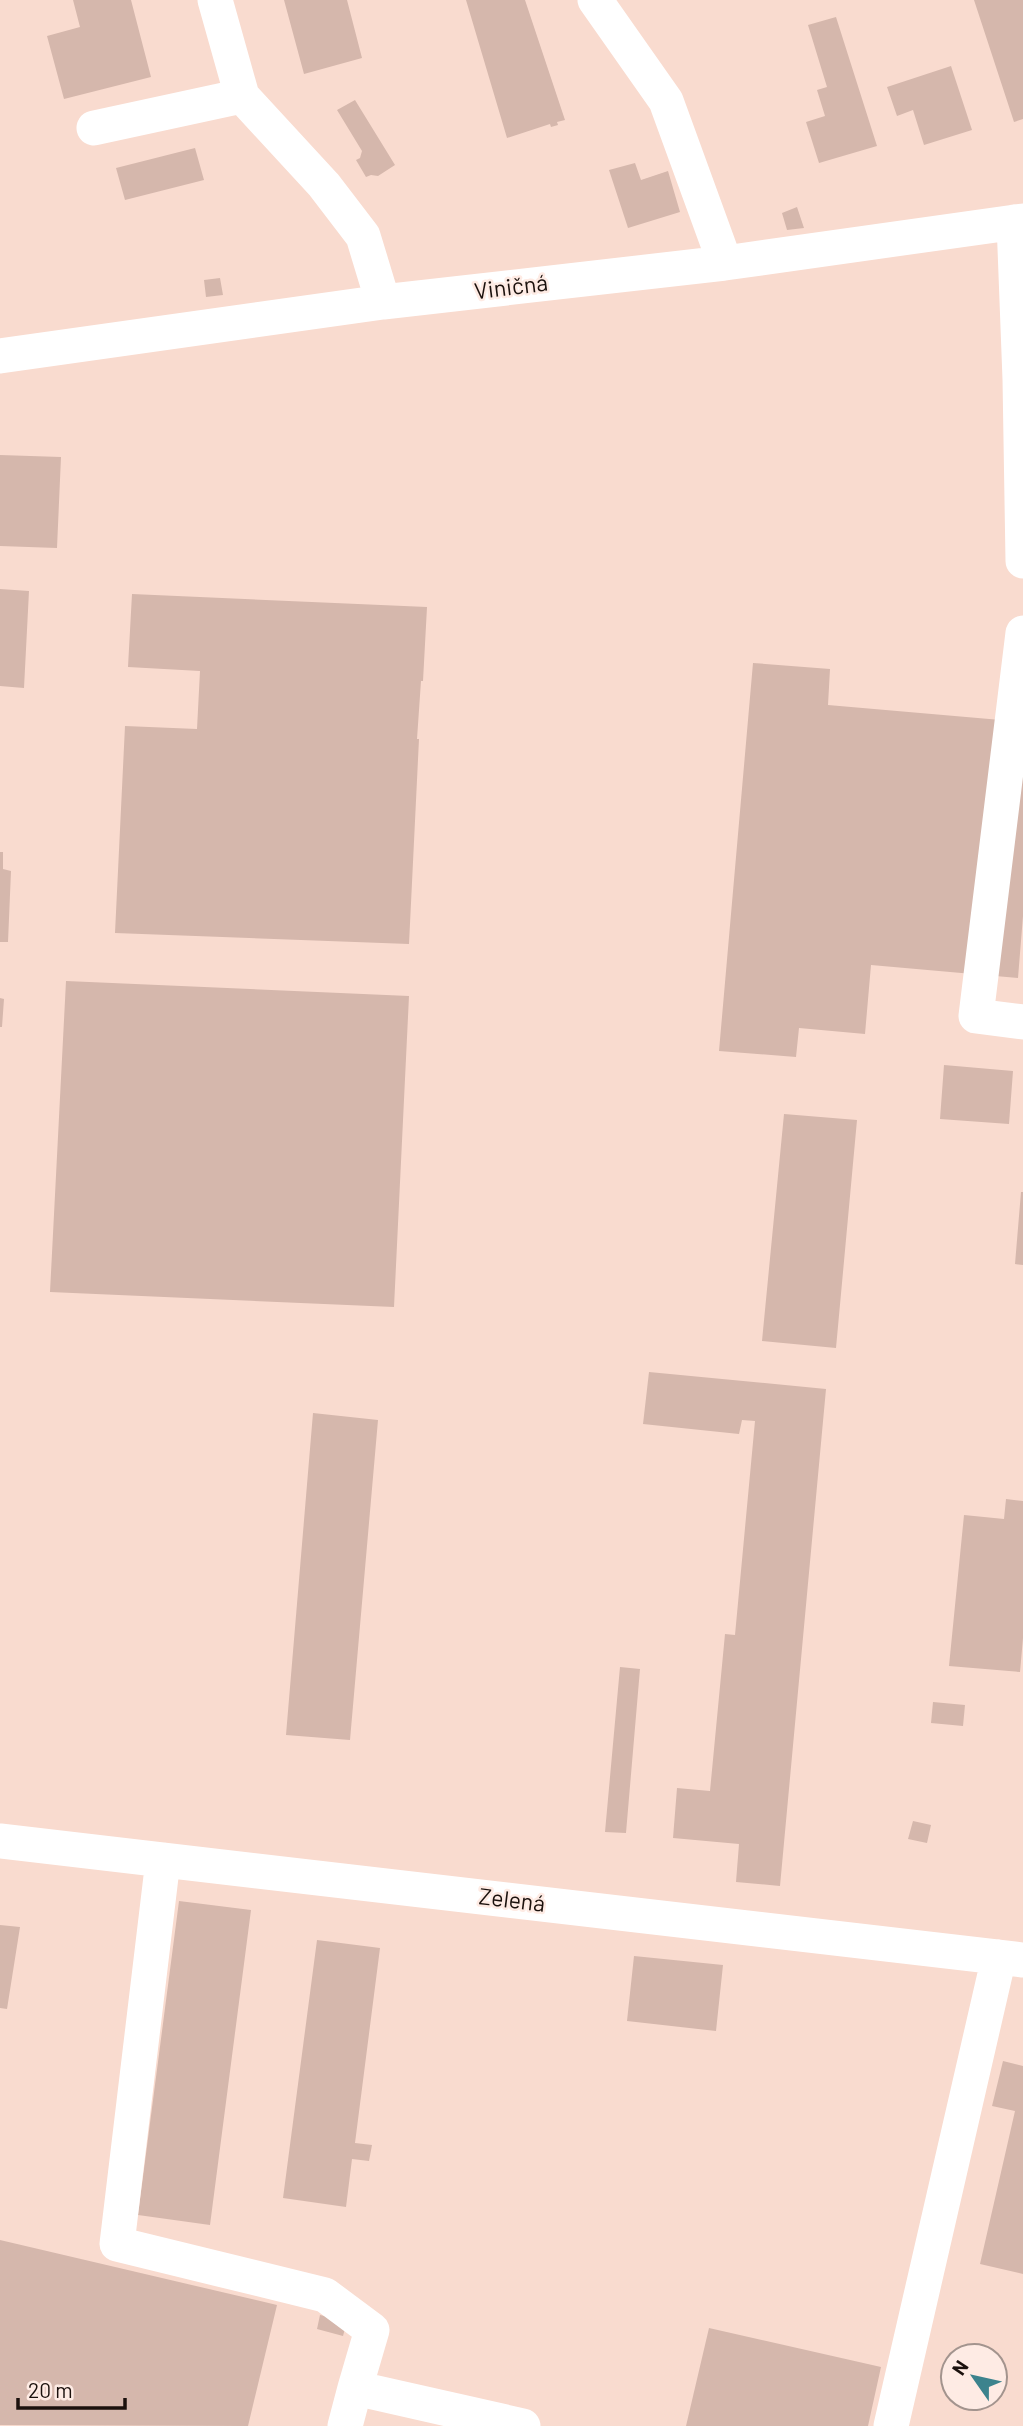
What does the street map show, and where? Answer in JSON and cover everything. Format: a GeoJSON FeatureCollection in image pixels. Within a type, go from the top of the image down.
{"type":"FeatureCollection","features":[{"type":"Feature","properties":{"kind":"street"},"geometry":{"type":"LineString","coordinates":[[215,0],[242,96],[324,185],[363,236],[383,302]]}},
{"type":"Feature","properties":{"kind":"street"},"geometry":{"type":"LineString","coordinates":[[595,0],[666,101],[725,263]]}},
{"type":"Feature","properties":{"kind":"street"},"geometry":{"type":"LineString","coordinates":[[94,128],[242,96]]}},
{"type":"Feature","properties":{"kind":"street"},"geometry":{"type":"LineString","coordinates":[[1019,221],[1023,561]]}},
{"type":"Feature","properties":{"kind":"street","name":"Viničná"},"geometry":{"type":"LineString","coordinates":[[0,356],[383,302],[725,263],[1019,221]]}},
{"type":"Feature","properties":{"kind":"street"},"geometry":{"type":"LineString","coordinates":[[1023,633],[976,1016],[1023,1021]]}},
{"type":"Feature","properties":{"kind":"street","name":"Zelená"},"geometry":{"type":"LineString","coordinates":[[0,1841],[1011,1959]]}},
{"type":"Feature","properties":{"kind":"street"},"geometry":{"type":"LineString","coordinates":[[163,1860],[117,2244],[325,2295],[372,2330],[345,2426]]}},
{"type":"Feature","properties":{"kind":"street"},"geometry":{"type":"LineString","coordinates":[[891,2426],[1011,1959]]}},
{"type":"Feature","properties":{"kind":"street"},"geometry":{"type":"LineString","coordinates":[[355,2388],[523,2426]]}},
{"type":"Feature","properties":{"kind":"building"},"geometry":{"type":"Polygon","coordinates":[[[73,0],[131,0],[151,77],[64,99],[47,36],[80,27],[73,0]]]}},
{"type":"Feature","properties":{"kind":"building"},"geometry":{"type":"Polygon","coordinates":[[[284,0],[347,0],[362,58],[304,74],[284,0]]]}},
{"type":"Feature","properties":{"kind":"building"},"geometry":{"type":"Polygon","coordinates":[[[466,0],[525,0],[565,120],[557,122],[558,125],[551,127],[550,124],[507,138],[466,0]]]}},
{"type":"Feature","properties":{"kind":"building"},"geometry":{"type":"Polygon","coordinates":[[[974,0],[1023,0],[1023,119],[1014,122],[974,0]]]}},
{"type":"Feature","properties":{"kind":"building"},"geometry":{"type":"Polygon","coordinates":[[[836,17],[877,146],[819,163],[806,122],[825,116],[817,90],[827,87],[808,25],[836,17]]]}},
{"type":"Feature","properties":{"kind":"building"},"geometry":{"type":"Polygon","coordinates":[[[951,66],[972,130],[924,145],[913,110],[897,116],[887,87],[951,66]]]}},
{"type":"Feature","properties":{"kind":"building"},"geometry":{"type":"Polygon","coordinates":[[[355,100],[395,165],[378,176],[366,177],[356,160],[360,158],[362,151],[337,110],[355,100]]]}},
{"type":"Feature","properties":{"kind":"building"},"geometry":{"type":"Polygon","coordinates":[[[195,148],[204,180],[125,200],[116,168],[195,148]]]}},
{"type":"Feature","properties":{"kind":"building"},"geometry":{"type":"Polygon","coordinates":[[[635,163],[641,180],[668,171],[680,212],[628,228],[609,170],[635,163]]]}},
{"type":"Feature","properties":{"kind":"building"},"geometry":{"type":"Polygon","coordinates":[[[797,207],[804,228],[787,230],[782,213],[797,207]]]}},
{"type":"Feature","properties":{"kind":"building"},"geometry":{"type":"Polygon","coordinates":[[[220,278],[223,295],[206,297],[204,280],[220,278]]]}},
{"type":"Feature","properties":{"kind":"building"},"geometry":{"type":"Polygon","coordinates":[[[0,455],[61,457],[57,548],[0,546],[0,455]]]}},
{"type":"Feature","properties":{"kind":"building"},"geometry":{"type":"Polygon","coordinates":[[[0,589],[29,591],[24,688],[0,686],[0,589]]]}},
{"type":"Feature","properties":{"kind":"building"},"geometry":{"type":"Polygon","coordinates":[[[132,594],[427,607],[417,739],[409,944],[115,933],[125,726],[197,729],[200,671],[128,667],[132,594]]]}},
{"type":"Feature","properties":{"kind":"building"},"geometry":{"type":"Polygon","coordinates":[[[753,663],[830,669],[828,705],[1023,722],[1023,916],[1018,978],[871,965],[865,1034],[799,1028],[796,1057],[719,1051],[753,663]]]}},
{"type":"Feature","properties":{"kind":"building"},"geometry":{"type":"Polygon","coordinates":[[[0,852],[3,852],[3,869],[11,871],[8,942],[0,942],[0,852]]]}},
{"type":"Feature","properties":{"kind":"building"},"geometry":{"type":"Polygon","coordinates":[[[66,981],[409,996],[394,1307],[50,1292],[66,981]]]}},
{"type":"Feature","properties":{"kind":"building"},"geometry":{"type":"Polygon","coordinates":[[[0,998],[4,999],[2,1027],[0,1027],[0,998]]]}},
{"type":"Feature","properties":{"kind":"building"},"geometry":{"type":"Polygon","coordinates":[[[944,1065],[1013,1071],[1009,1124],[940,1119],[944,1065]]]}},
{"type":"Feature","properties":{"kind":"building"},"geometry":{"type":"Polygon","coordinates":[[[784,1114],[857,1120],[836,1348],[762,1341],[784,1114]]]}},
{"type":"Feature","properties":{"kind":"building"},"geometry":{"type":"Polygon","coordinates":[[[1023,1192],[1023,1265],[1015,1264],[1023,1192]]]}},
{"type":"Feature","properties":{"kind":"building"},"geometry":{"type":"Polygon","coordinates":[[[649,1372],[826,1389],[780,1886],[736,1882],[739,1844],[673,1838],[677,1788],[710,1791],[725,1634],[735,1635],[755,1421],[742,1420],[739,1434],[643,1424],[649,1372]]]}},
{"type":"Feature","properties":{"kind":"building"},"geometry":{"type":"Polygon","coordinates":[[[313,1413],[378,1420],[350,1740],[286,1735],[313,1413]]]}},
{"type":"Feature","properties":{"kind":"building"},"geometry":{"type":"Polygon","coordinates":[[[1006,1499],[1023,1501],[1023,1638],[1020,1672],[949,1666],[964,1515],[1004,1519],[1006,1499]]]}},
{"type":"Feature","properties":{"kind":"building"},"geometry":{"type":"Polygon","coordinates":[[[620,1667],[640,1669],[626,1833],[605,1832],[620,1667]]]}},
{"type":"Feature","properties":{"kind":"building"},"geometry":{"type":"Polygon","coordinates":[[[933,1702],[965,1705],[963,1726],[931,1723],[933,1702]]]}},
{"type":"Feature","properties":{"kind":"building"},"geometry":{"type":"Polygon","coordinates":[[[913,1821],[931,1825],[927,1843],[908,1839],[913,1821]]]}},
{"type":"Feature","properties":{"kind":"building"},"geometry":{"type":"Polygon","coordinates":[[[179,1901],[251,1910],[210,2225],[138,2215],[179,1901]]]}},
{"type":"Feature","properties":{"kind":"building"},"geometry":{"type":"Polygon","coordinates":[[[0,1925],[20,1927],[7,2009],[0,2008],[0,1925]]]}},
{"type":"Feature","properties":{"kind":"building"},"geometry":{"type":"Polygon","coordinates":[[[317,1940],[380,1948],[355,2143],[372,2145],[369,2161],[352,2159],[346,2207],[283,2198],[317,1940]]]}},
{"type":"Feature","properties":{"kind":"building"},"geometry":{"type":"Polygon","coordinates":[[[634,1956],[723,1965],[716,2031],[627,2021],[634,1956]]]}},
{"type":"Feature","properties":{"kind":"building"},"geometry":{"type":"Polygon","coordinates":[[[1003,2061],[1023,2066],[1023,2274],[980,2264],[1015,2111],[992,2106],[1003,2061]]]}},
{"type":"Feature","properties":{"kind":"building"},"geometry":{"type":"Polygon","coordinates":[[[0,2240],[277,2305],[248,2426],[0,2425],[0,2240]]]}},
{"type":"Feature","properties":{"kind":"building"},"geometry":{"type":"Polygon","coordinates":[[[320,2315],[347,2321],[343,2336],[317,2329],[320,2315]]]}},
{"type":"Feature","properties":{"kind":"building"},"geometry":{"type":"Polygon","coordinates":[[[709,2328],[881,2367],[868,2426],[686,2426],[709,2328]]]}}]}
